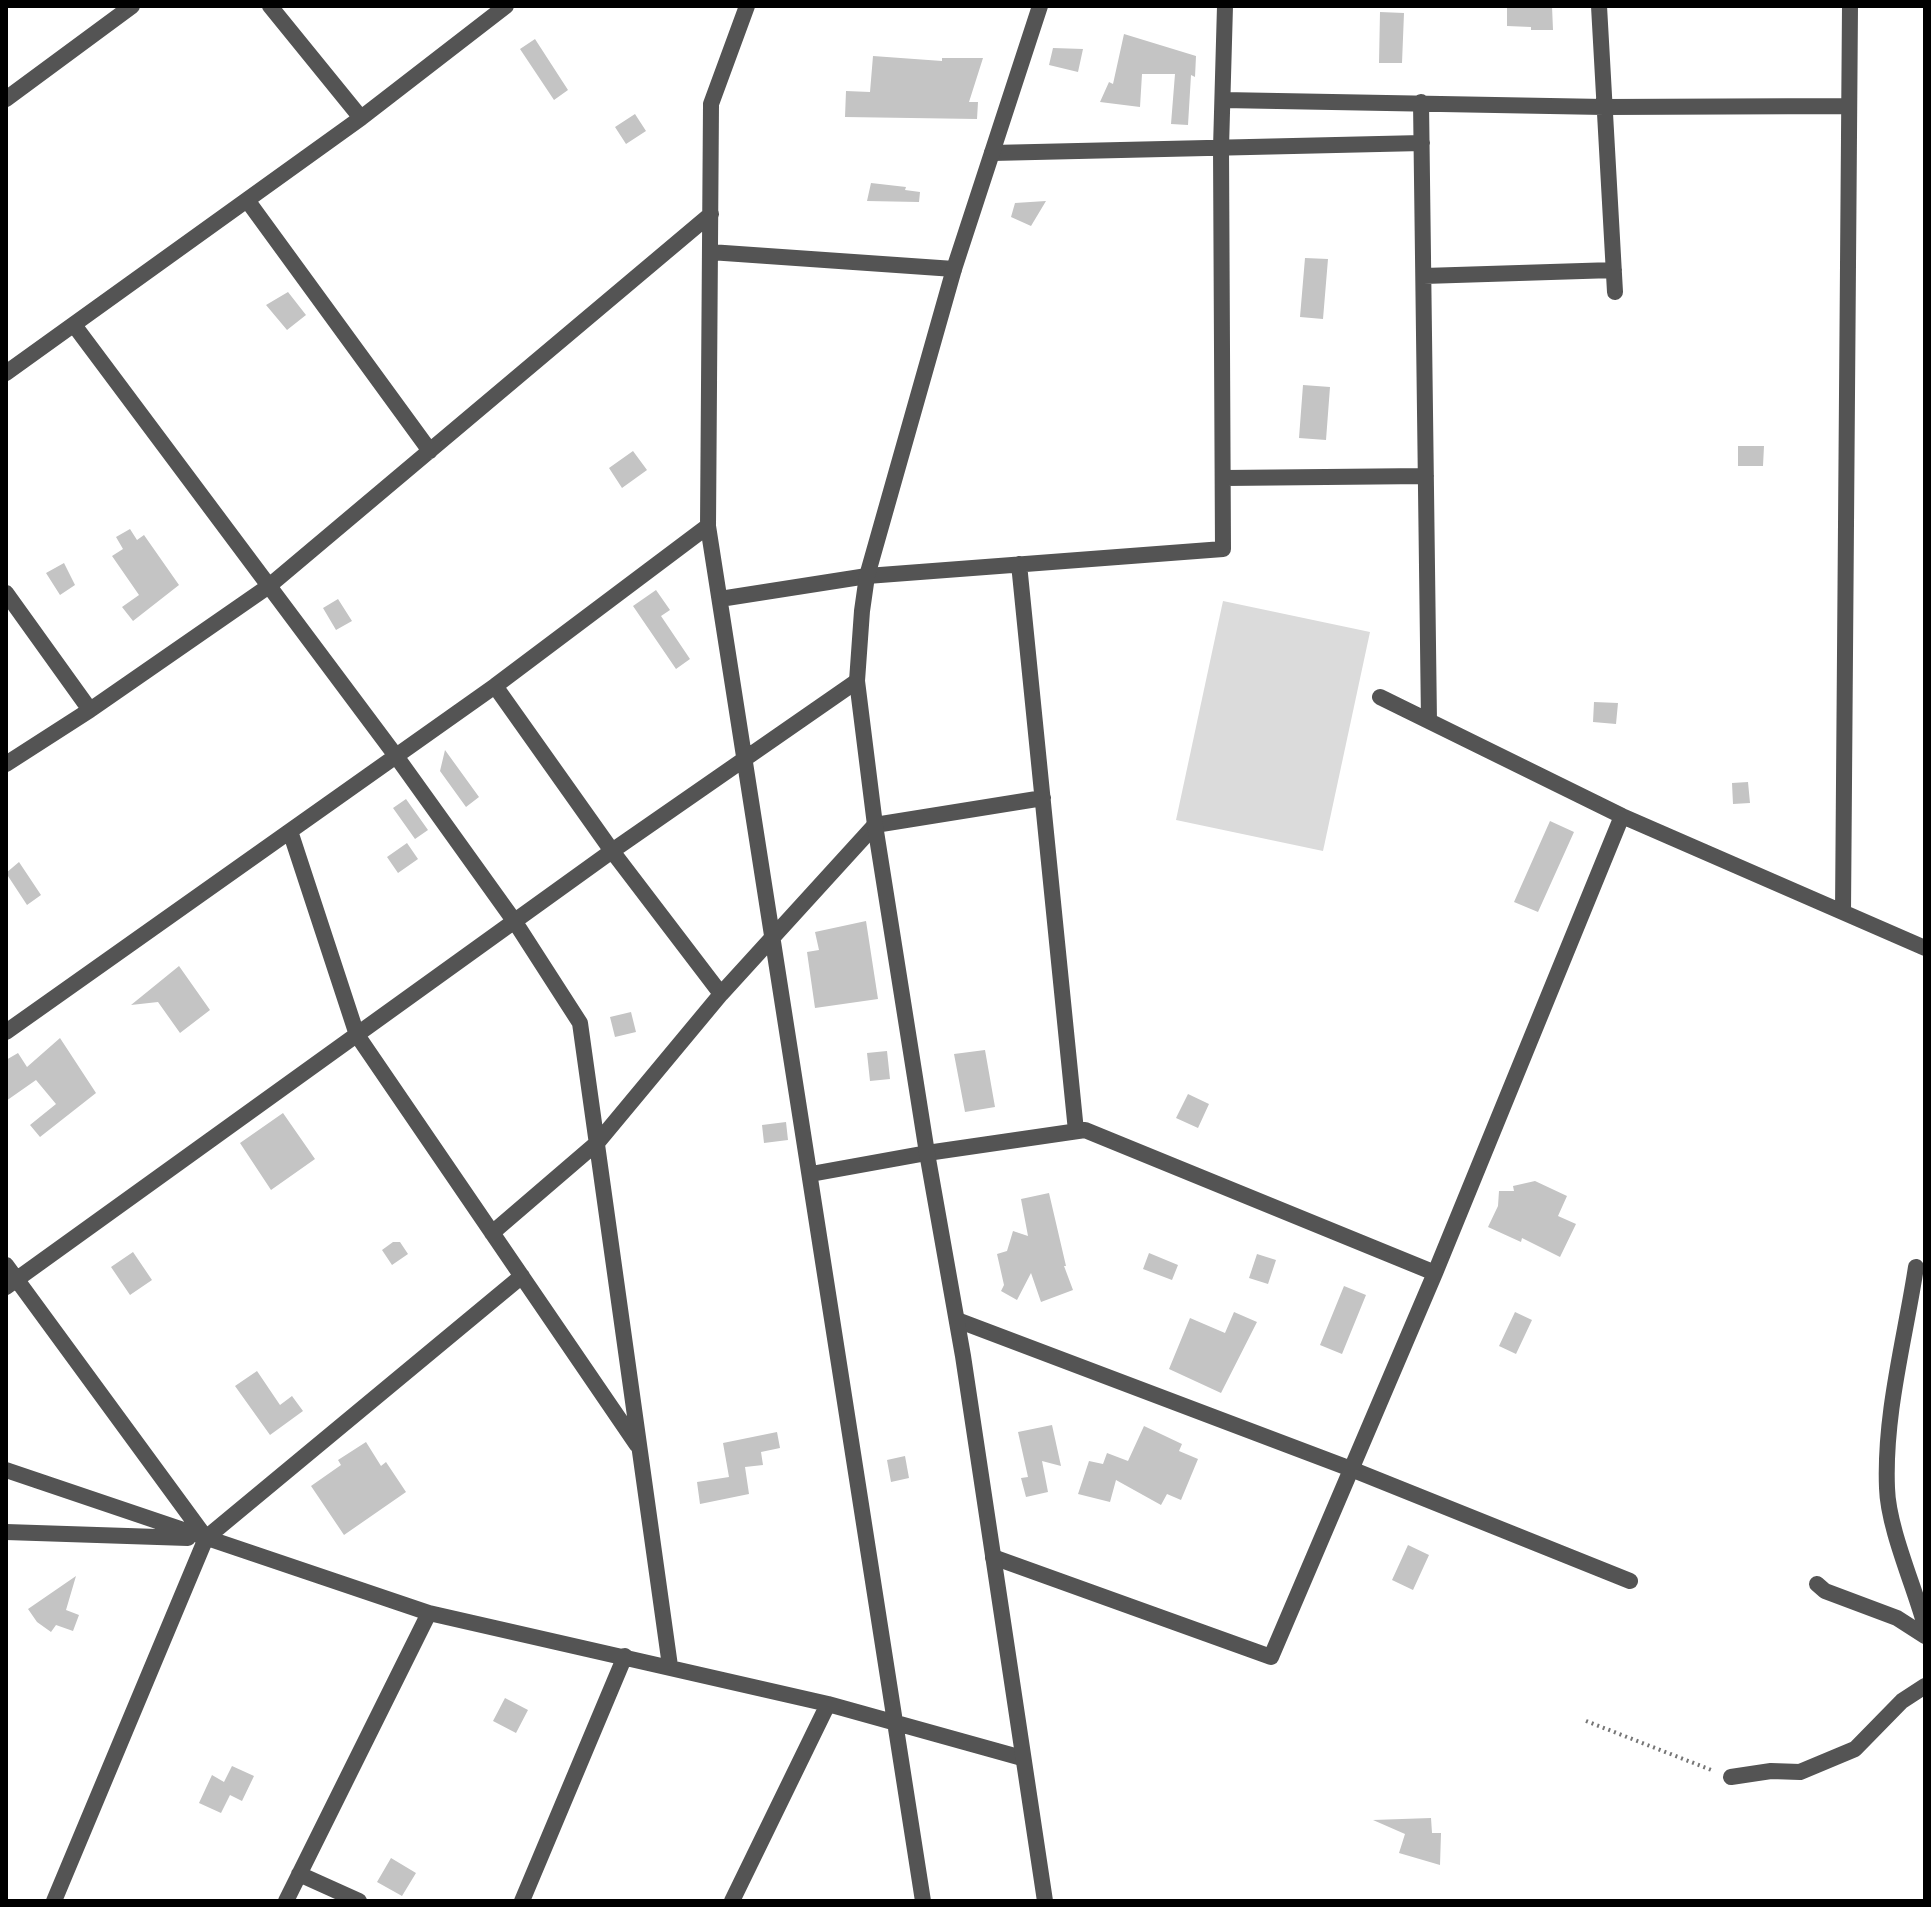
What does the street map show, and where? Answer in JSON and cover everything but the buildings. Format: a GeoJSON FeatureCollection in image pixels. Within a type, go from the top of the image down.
{"type":"FeatureCollection","features":[{"type":"Feature","properties":{"kind":"street"},"geometry":{"type":"LineString","coordinates":[[270,6],[361,118]]}},
{"type":"Feature","properties":{"kind":"street"},"geometry":{"type":"LineString","coordinates":[[6,373],[361,118],[506,6]]}},
{"type":"Feature","properties":{"kind":"street"},"geometry":{"type":"LineString","coordinates":[[747,6],[711,104],[708,526],[923,1901]]}},
{"type":"Feature","properties":{"kind":"street"},"geometry":{"type":"LineString","coordinates":[[1040,6],[954,269],[867,576],[857,681],[875,825],[957,1320],[1045,1901]]}},
{"type":"Feature","properties":{"kind":"street"},"geometry":{"type":"LineString","coordinates":[[720,599],[867,576],[1223,549],[1221,148],[1225,6]]}},
{"type":"Feature","properties":{"kind":"street"},"geometry":{"type":"LineString","coordinates":[[1599,6],[1615,292]]}},
{"type":"Feature","properties":{"kind":"street"},"geometry":{"type":"LineString","coordinates":[[1843,912],[1850,6]]}},
{"type":"Feature","properties":{"kind":"street"},"geometry":{"type":"LineString","coordinates":[[6,99],[130,7]]}},
{"type":"Feature","properties":{"kind":"street"},"geometry":{"type":"LineString","coordinates":[[1223,100],[1604,107],[1849,106]]}},
{"type":"Feature","properties":{"kind":"street"},"geometry":{"type":"LineString","coordinates":[[1421,102],[1429,721]]}},
{"type":"Feature","properties":{"kind":"street"},"geometry":{"type":"LineString","coordinates":[[992,153],[1422,143]]}},
{"type":"Feature","properties":{"kind":"street"},"geometry":{"type":"LineString","coordinates":[[247,200],[430,451]]}},
{"type":"Feature","properties":{"kind":"street"},"geometry":{"type":"LineString","coordinates":[[6,764],[269,586],[711,214]]}},
{"type":"Feature","properties":{"kind":"street"},"geometry":{"type":"LineString","coordinates":[[710,252],[954,269]]}},
{"type":"Feature","properties":{"kind":"street"},"geometry":{"type":"LineString","coordinates":[[1424,276],[1614,270]]}},
{"type":"Feature","properties":{"kind":"street"},"geometry":{"type":"LineString","coordinates":[[74,325],[396,756],[515,922],[580,1023],[670,1666]]}},
{"type":"Feature","properties":{"kind":"street"},"geometry":{"type":"LineString","coordinates":[[1225,478],[1426,476]]}},
{"type":"Feature","properties":{"kind":"street"},"geometry":{"type":"LineString","coordinates":[[6,1032],[495,686],[708,526]]}},
{"type":"Feature","properties":{"kind":"street"},"geometry":{"type":"LineString","coordinates":[[1019,564],[1076,1131]]}},
{"type":"Feature","properties":{"kind":"street"},"geometry":{"type":"LineString","coordinates":[[6,593],[90,710]]}},
{"type":"Feature","properties":{"kind":"street"},"geometry":{"type":"LineString","coordinates":[[11,1283],[612,851],[857,681]]}},
{"type":"Feature","properties":{"kind":"street"},"geometry":{"type":"LineString","coordinates":[[495,686],[612,851],[721,994]]}},
{"type":"Feature","properties":{"kind":"street"},"geometry":{"type":"LineString","coordinates":[[1380,697],[1622,816],[1925,948]]}},
{"type":"Feature","properties":{"kind":"street"},"geometry":{"type":"LineString","coordinates":[[492,1233],[598,1142],[721,994],[875,825],[1043,798]]}},
{"type":"Feature","properties":{"kind":"street"},"geometry":{"type":"LineString","coordinates":[[993,1557],[1271,1657],[1435,1273],[1622,816]]}},
{"type":"Feature","properties":{"kind":"street"},"geometry":{"type":"LineString","coordinates":[[290,831],[357,1035],[641,1450]]}},
{"type":"Feature","properties":{"kind":"street"},"geometry":{"type":"LineString","coordinates":[[811,1174],[1085,1130],[1435,1273]]}},
{"type":"Feature","properties":{"kind":"street"},"geometry":{"type":"LineString","coordinates":[[6,1265],[11,1283],[206,1538]]}},
{"type":"Feature","properties":{"kind":"street"},"geometry":{"type":"LineString","coordinates":[[1817,1584],[1825,1591],[1897,1618],[1925,1636],[1887,1489],[1897,1376],[1916,1267]]}},
{"type":"Feature","properties":{"kind":"street"},"geometry":{"type":"LineString","coordinates":[[54,1901],[206,1538],[522,1276]]}},
{"type":"Feature","properties":{"kind":"street"},"geometry":{"type":"LineString","coordinates":[[957,1320],[1351,1469],[1630,1581]]}},
{"type":"Feature","properties":{"kind":"street"},"geometry":{"type":"LineString","coordinates":[[6,1470],[429,1613],[828,1704],[1022,1758]]}},
{"type":"Feature","properties":{"kind":"street"},"geometry":{"type":"LineString","coordinates":[[7,1535],[206,1538]]}},
{"type":"Feature","properties":{"kind":"street"},"geometry":{"type":"LineString","coordinates":[[286,1901],[429,1613]]}},
{"type":"Feature","properties":{"kind":"street"},"geometry":{"type":"LineString","coordinates":[[522,1901],[625,1656]]}},
{"type":"Feature","properties":{"kind":"street"},"geometry":{"type":"LineString","coordinates":[[1731,1777],[1771,1771],[1800,1772],[1855,1749],[1902,1701],[1925,1686]]}},
{"type":"Feature","properties":{"kind":"street"},"geometry":{"type":"LineString","coordinates":[[732,1901],[828,1704]]}},
{"type":"Feature","properties":{"kind":"street"},"geometry":{"type":"LineString","coordinates":[[299,1874],[359,1901]]}},
{"type":"Feature","properties":{"kind":"path"},"geometry":{"type":"LineString","coordinates":[[1586,1721],[1731,1777]]}},
{"type":"Feature","properties":{"kind":"shaded area"},"geometry":{"type":"Polygon","coordinates":[[[1223,601],[1370,632],[1323,851],[1176,820],[1223,601]]]}}]}
